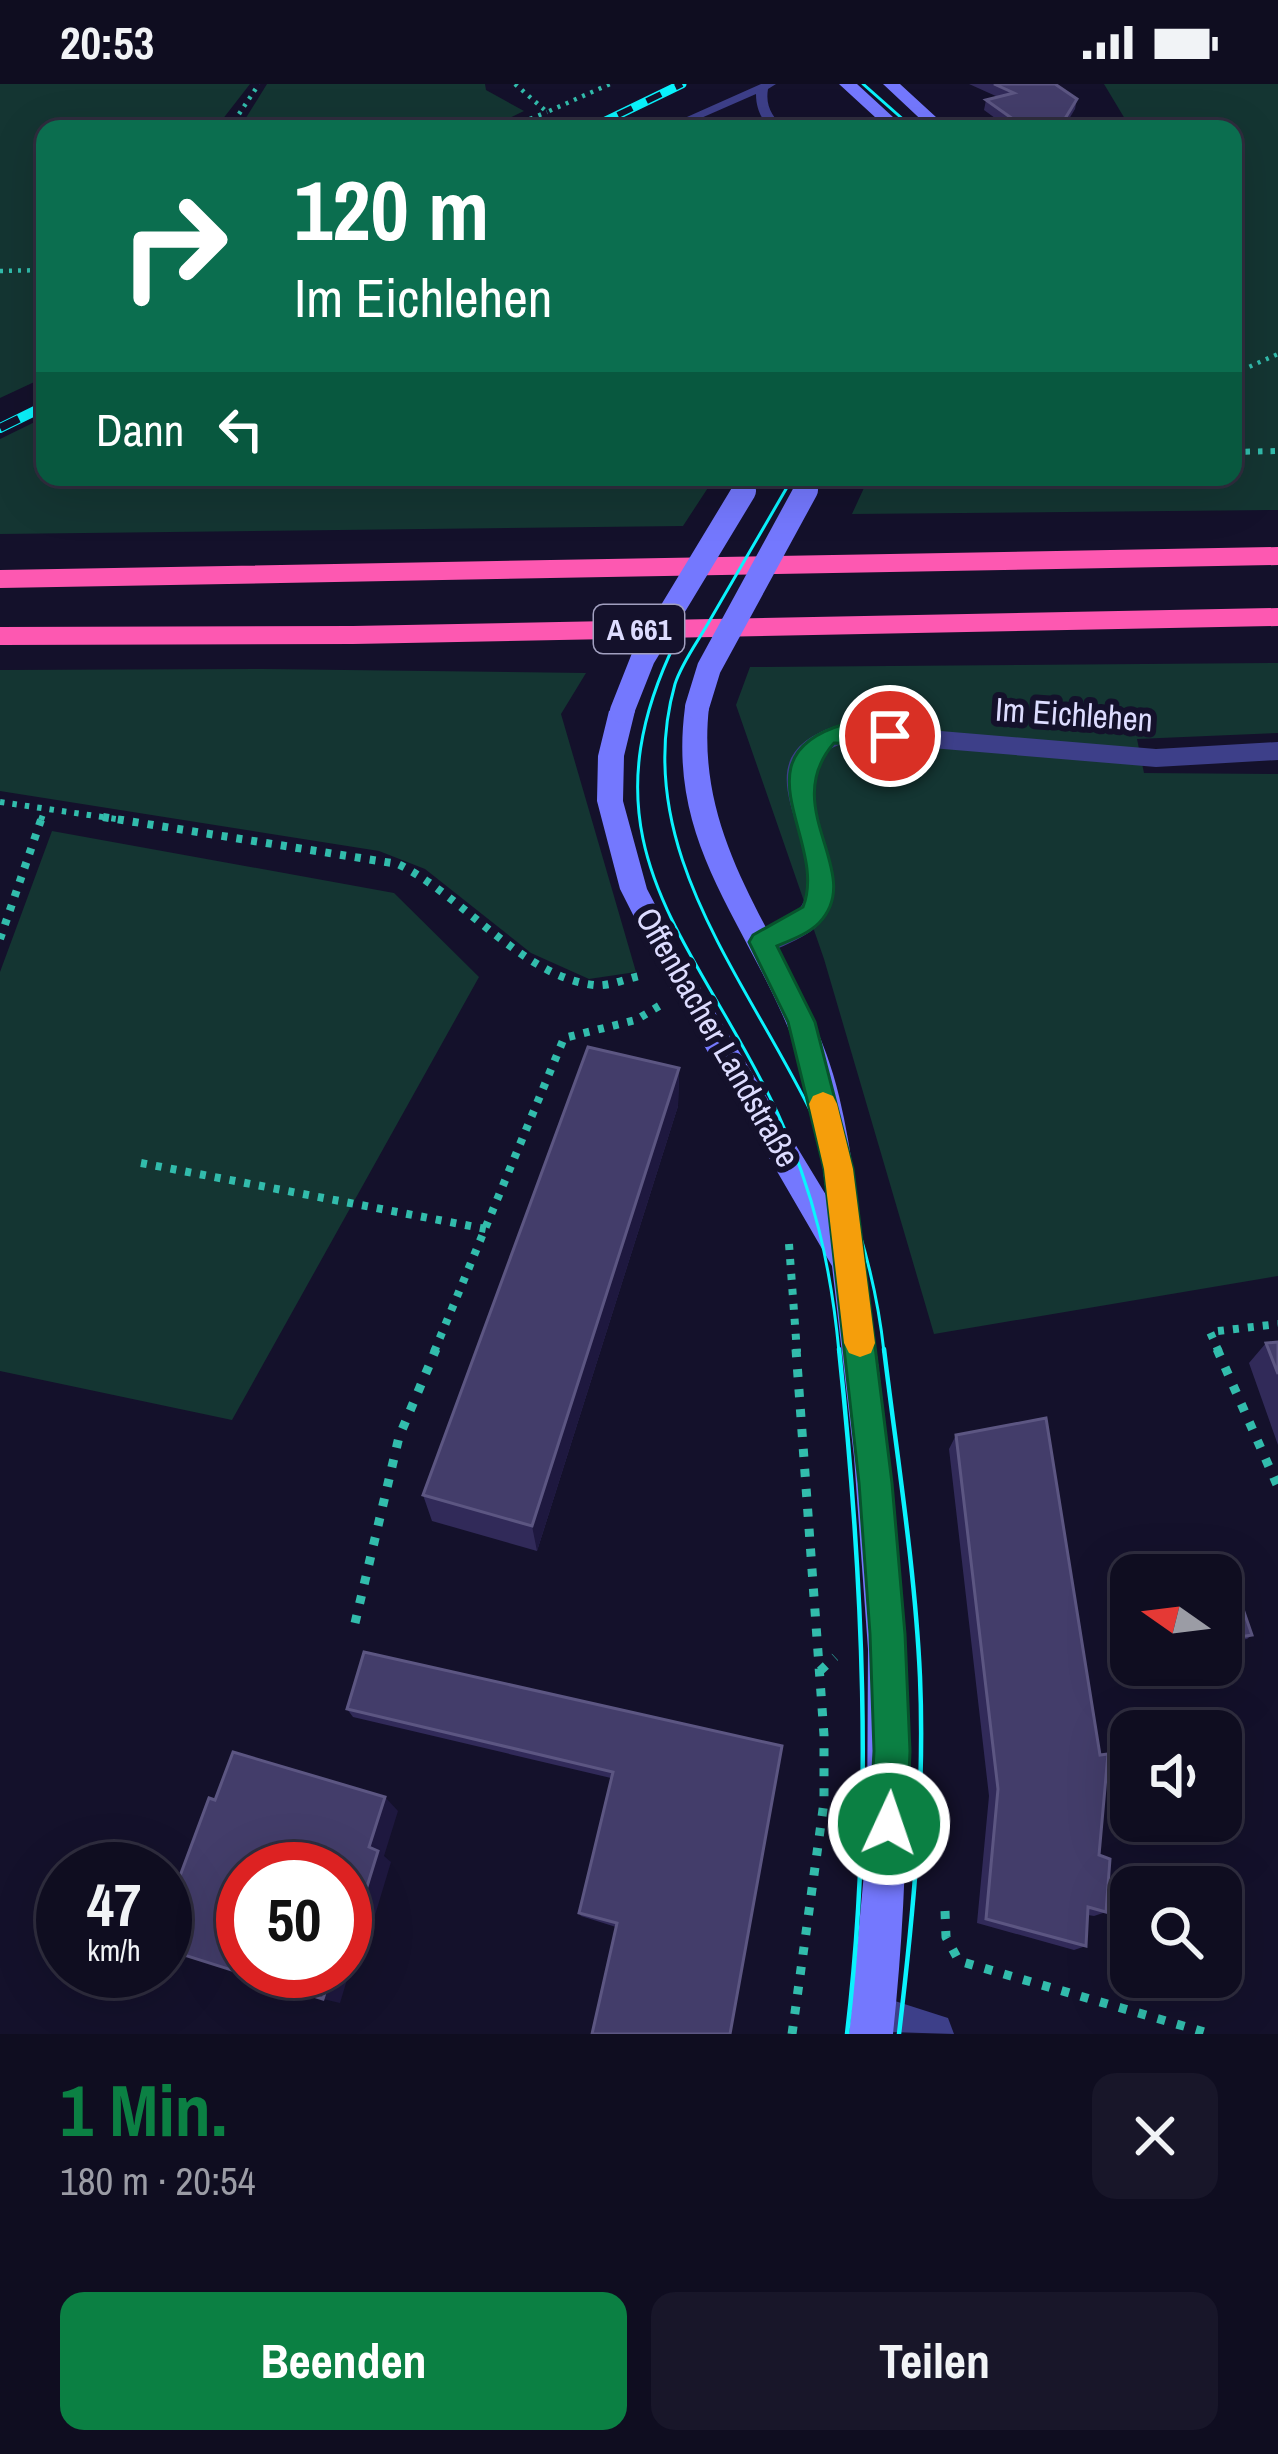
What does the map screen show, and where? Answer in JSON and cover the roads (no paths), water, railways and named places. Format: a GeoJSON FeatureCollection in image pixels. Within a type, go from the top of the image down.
{"type":"FeatureCollection","features":[{"type":"Feature","properties":{"kind":"highway","name":"A 661"},"geometry":{"type":"LineString","coordinates":[[0,579],[1278,556]]}},
{"type":"Feature","properties":{"kind":"highway","name":"A 661"},"geometry":{"type":"LineString","coordinates":[[0,636],[1278,617]]}},
{"type":"Feature","properties":{"kind":"main road"},"geometry":{"type":"LineString","coordinates":[[847,84],[888,120]]}},
{"type":"Feature","properties":{"kind":"main road"},"geometry":{"type":"LineString","coordinates":[[891,84],[931,120]]}},
{"type":"Feature","properties":{"kind":"main road","name":"Offenbacher Landstraße"},"geometry":{"type":"LineString","coordinates":[[747,486],[644,658],[622,710],[613,752],[612,810],[625,870],[687,995],[848,1264]]}},
{"type":"Feature","properties":{"kind":"main road","name":"Offenbacher Landstraße"},"geometry":{"type":"LineString","coordinates":[[808,486],[709,668],[689,753],[704,830],[762,942],[807,1044],[838,1169],[876,1483],[892,1751],[872,2025]]}},
{"type":"Feature","properties":{"kind":"street","name":"Im Eichlehen"},"geometry":{"type":"LineString","coordinates":[[762,942],[802,923],[814,913],[819,898],[820,872],[799,792],[806,761],[826,738],[845,732],[1156,758],[1278,752]]}},
{"type":"Feature","properties":{"kind":"street"},"geometry":{"type":"LineString","coordinates":[[872,2025],[932,2034]]}},
{"type":"Feature","properties":{"kind":"lane"},"geometry":{"type":"LineString","coordinates":[[687,120],[766,86]]}},
{"type":"Feature","properties":{"kind":"lane"},"geometry":{"type":"LineString","coordinates":[[766,86],[760,99],[770,120]]}},
{"type":"Feature","properties":{"kind":"tram line"},"geometry":{"type":"LineString","coordinates":[[863,84],[904,120]]}},
{"type":"Feature","properties":{"kind":"tram line"},"geometry":{"type":"LineString","coordinates":[[788,486],[678,676],[665,743],[668,801],[681,856],[702,909],[813,1116],[838,1173],[867,1261],[884,1352]]}},
{"type":"Feature","properties":{"kind":"tram line"},"geometry":{"type":"LineString","coordinates":[[676,641],[648,714],[638,777],[642,835],[658,889],[683,942],[791,1143],[819,1230],[839,1352]]}},
{"type":"Feature","properties":{"kind":"tram line"},"geometry":{"type":"LineString","coordinates":[[839,1349],[862,1691],[861,1862],[847,2034]]}},
{"type":"Feature","properties":{"kind":"tram line"},"geometry":{"type":"LineString","coordinates":[[884,1349],[914,1595],[921,1722],[917,1856],[899,2034]]}},
{"type":"Feature","properties":{"kind":"railway"},"geometry":{"type":"LineString","coordinates":[[608,120],[682,84]]}},
{"type":"Feature","properties":{"kind":"railway"},"geometry":{"type":"LineString","coordinates":[[0,428],[36,410]]}}]}
